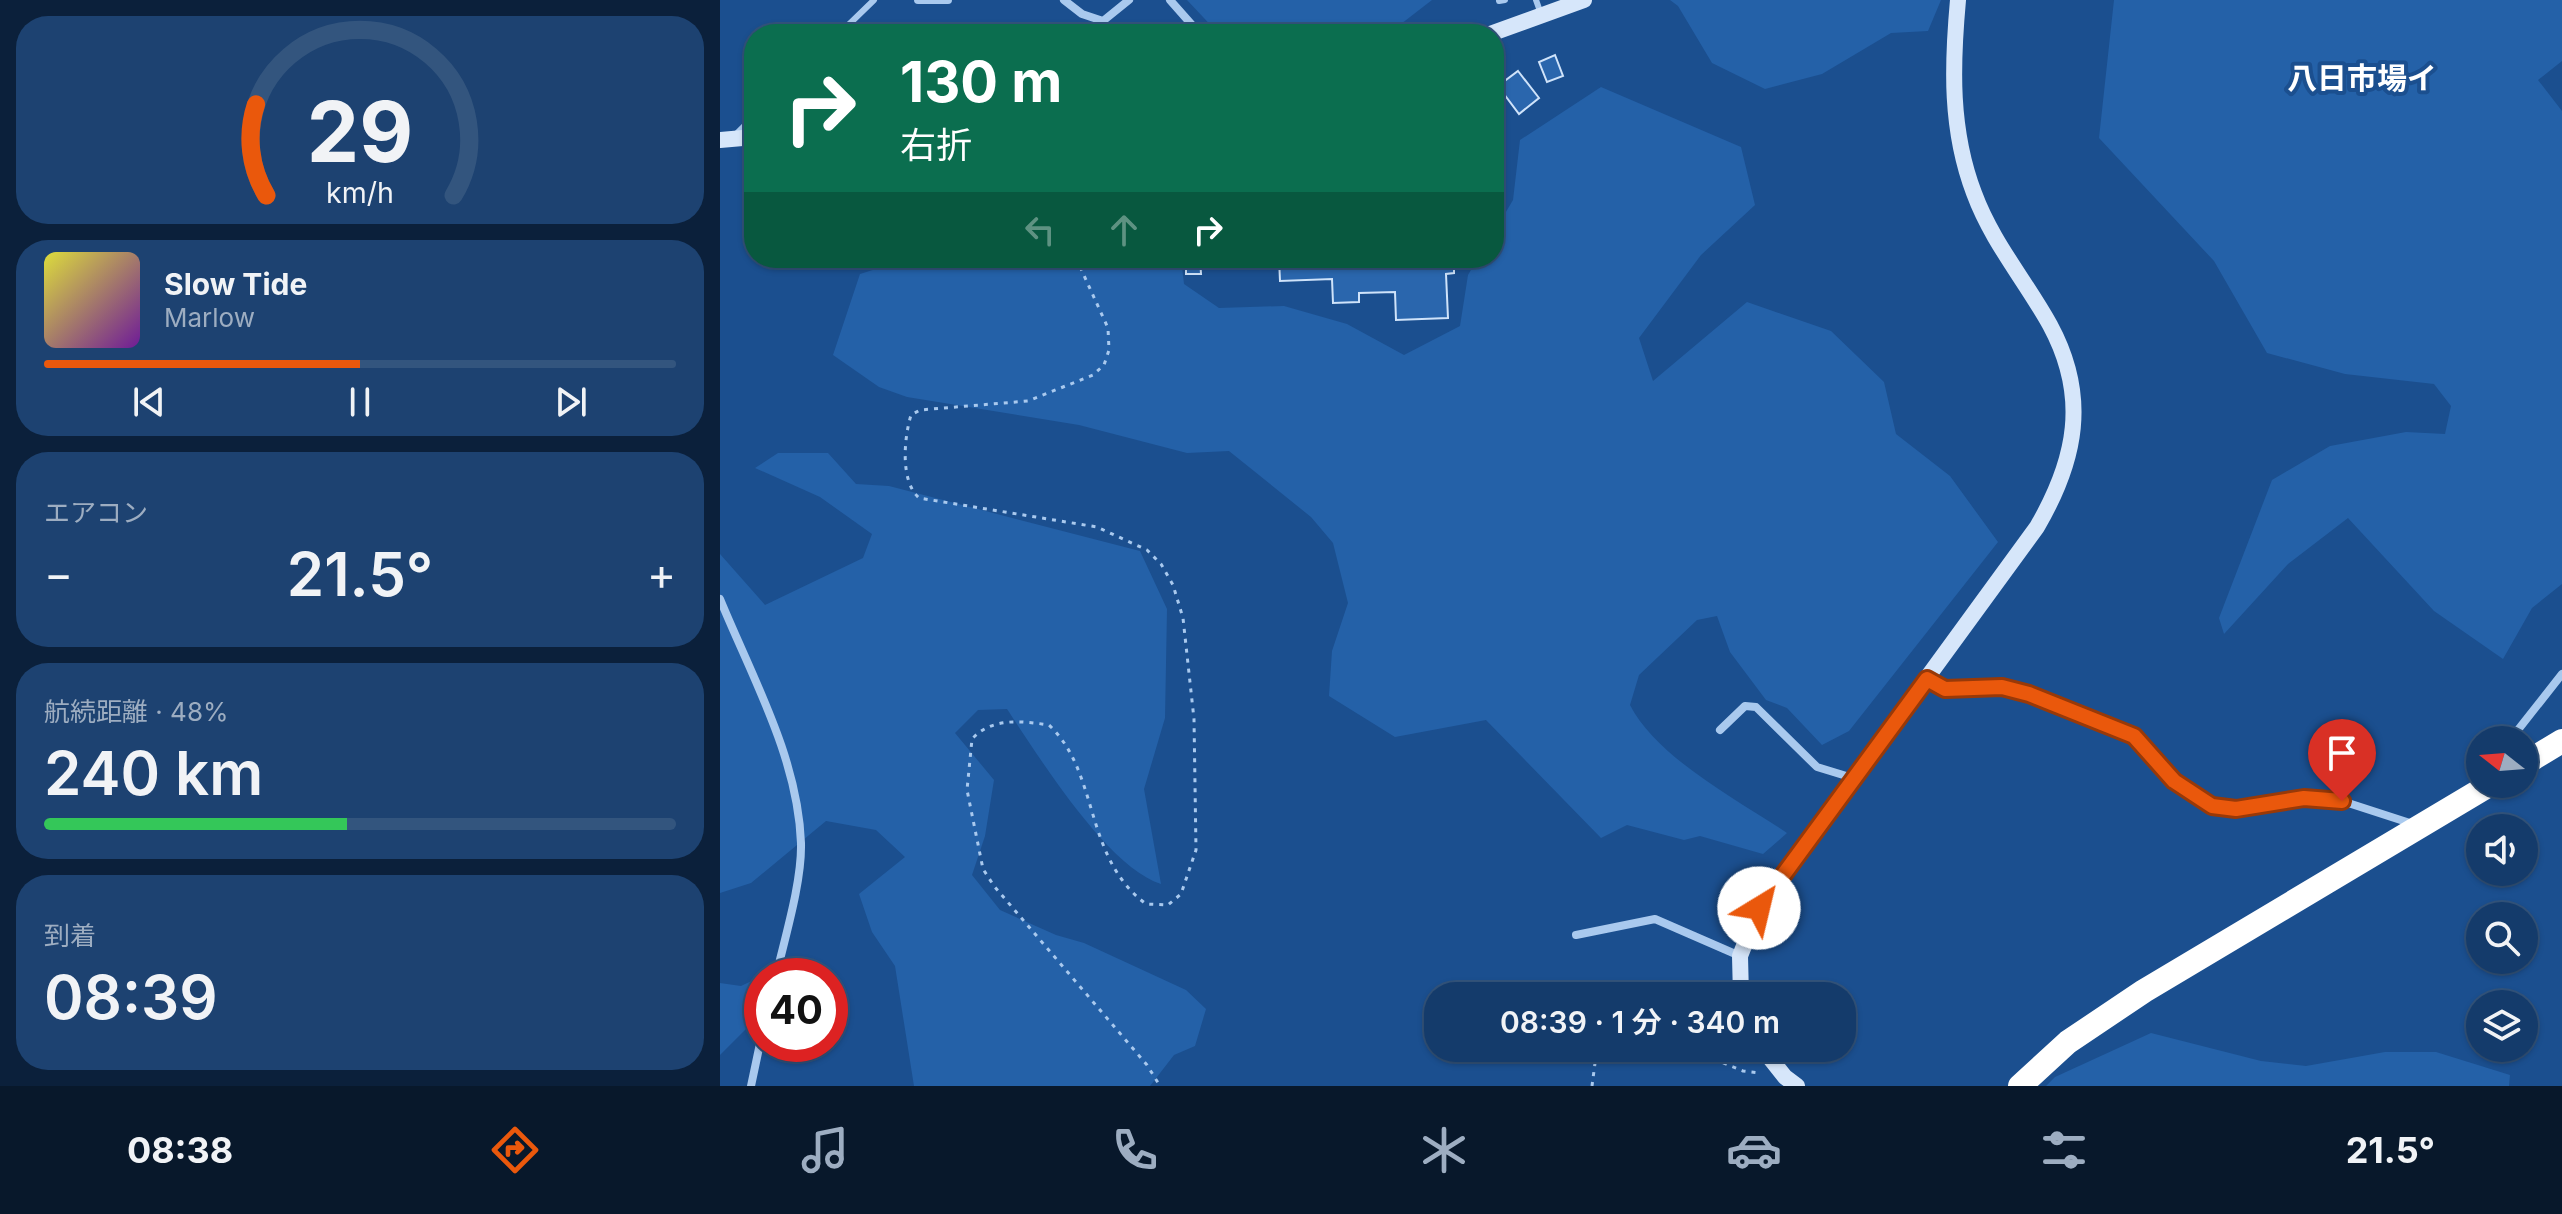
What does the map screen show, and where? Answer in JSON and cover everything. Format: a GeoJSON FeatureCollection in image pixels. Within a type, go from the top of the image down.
{"type":"FeatureCollection","features":[{"type":"Feature","properties":{"kind":"highway"},"geometry":{"type":"LineString","coordinates":[[2538,756],[2562,741]]}},
{"type":"Feature","properties":{"kind":"highway"},"geometry":{"type":"LineString","coordinates":[[2020,1086],[2068,1042],[2144,991],[2469,798]]}},
{"type":"Feature","properties":{"kind":"street"},"geometry":{"type":"LineString","coordinates":[[918,0],[948,0]]}},
{"type":"Feature","properties":{"kind":"street"},"geometry":{"type":"LineString","coordinates":[[1064,0],[1082,14],[1103,21],[1129,0]]}},
{"type":"Feature","properties":{"kind":"street"},"geometry":{"type":"LineString","coordinates":[[1170,0],[1191,24]]}},
{"type":"Feature","properties":{"kind":"street"},"geometry":{"type":"LineString","coordinates":[[1504,30],[1584,0]]}},
{"type":"Feature","properties":{"kind":"street"},"geometry":{"type":"LineString","coordinates":[[1741,982],[1740,956],[1759,908],[2037,527],[2067,467],[2075,410],[2062,353],[2050,326],[1992,237],[1973,192],[1960,146],[1953,92],[1958,0]]}},
{"type":"Feature","properties":{"kind":"street"},"geometry":{"type":"LineString","coordinates":[[720,599],[790,767],[801,846],[780,958]]}},
{"type":"Feature","properties":{"kind":"street"},"geometry":{"type":"LineString","coordinates":[[2521,726],[2562,674]]}},
{"type":"Feature","properties":{"kind":"street"},"geometry":{"type":"LineString","coordinates":[[1927,679],[1945,689],[2002,687],[2029,694],[2134,736],[2174,781],[2212,806],[2236,809],[2304,798],[2342,801],[2424,826]]}},
{"type":"Feature","properties":{"kind":"street"},"geometry":{"type":"LineString","coordinates":[[1720,730],[1745,706],[1756,707],[1817,767],[1854,779]]}},
{"type":"Feature","properties":{"kind":"street"},"geometry":{"type":"LineString","coordinates":[[1576,935],[1655,919],[1740,956]]}},
{"type":"Feature","properties":{"kind":"street"},"geometry":{"type":"LineString","coordinates":[[751,1086],[756,1062]]}},
{"type":"Feature","properties":{"kind":"street"},"geometry":{"type":"LineString","coordinates":[[1774,1062],[1791,1081]]}},
{"type":"Feature","properties":{"kind":"lane"},"geometry":{"type":"LineString","coordinates":[[849,24],[874,0]]}},
{"type":"Feature","properties":{"kind":"lane"},"geometry":{"type":"LineString","coordinates":[[1536,0],[1543,17]]}},
{"type":"Feature","properties":{"kind":"lane"},"geometry":{"type":"LineString","coordinates":[[725,140],[744,124]]}},
{"type":"Feature","properties":{"kind":"path"},"geometry":{"type":"LineString","coordinates":[[1081,268],[1108,328],[1109,350],[1104,365],[1093,375],[1028,401],[920,410],[911,415],[907,479],[910,490],[919,498],[1034,514],[1097,527],[1129,539],[1161,564],[1173,585],[1183,618],[1194,719],[1196,850],[1181,894],[1168,905],[1146,904],[1114,872],[1100,844],[1070,750],[1049,725],[1020,720],[992,725],[976,735],[972,739],[967,790],[983,869],[994,886],[1050,948],[1160,1086]]}},
{"type":"Feature","properties":{"kind":"path"},"geometry":{"type":"LineString","coordinates":[[1592,1086],[1595,1062]]}},
{"type":"Feature","properties":{"kind":"path"},"geometry":{"type":"LineString","coordinates":[[1721,1062],[1743,1071],[1791,1081]]}},
{"type":"Feature","properties":{"kind":"shaded area"},"geometry":{"type":"Polygon","coordinates":[[[1187,0],[1432,0],[1401,24],[1210,24],[1187,0]]]}},
{"type":"Feature","properties":{"kind":"shaded area"},"geometry":{"type":"Polygon","coordinates":[[[1670,0],[1941,0],[1928,31],[1891,33],[1822,74],[1765,89],[1712,63],[1678,6],[1670,0]]]}},
{"type":"Feature","properties":{"kind":"shaded area"},"geometry":{"type":"Polygon","coordinates":[[[2114,0],[2562,0],[2562,61],[2538,80],[2562,111],[2562,584],[2532,608],[2503,659],[2434,611],[2348,518],[2288,564],[2224,634],[2219,618],[2272,480],[2330,446],[2406,432],[2445,434],[2451,406],[2434,384],[2345,374],[2267,353],[2214,261],[2099,138],[2114,0]]]}},
{"type":"Feature","properties":{"kind":"shaded area"},"geometry":{"type":"Polygon","coordinates":[[[1601,87],[1741,147],[1755,205],[1701,255],[1639,338],[1653,381],[1747,302],[1831,331],[1884,382],[1896,434],[1950,476],[1998,542],[1849,731],[1822,745],[1787,708],[1766,700],[1730,652],[1717,616],[1697,620],[1639,675],[1630,705],[1659,743],[1700,776],[1787,833],[1763,854],[1700,836],[1684,840],[1627,825],[1601,838],[1486,720],[1395,737],[1329,696],[1332,651],[1348,603],[1333,543],[1311,517],[1229,451],[1187,453],[1079,425],[907,397],[879,387],[833,355],[860,274],[879,268],[1182,268],[1184,284],[1219,308],[1284,306],[1347,324],[1404,355],[1460,326],[1468,275],[1472,268],[1504,268],[1504,215],[1513,200],[1520,140],[1601,87]]]}},
{"type":"Feature","properties":{"kind":"shaded area"},"geometry":{"type":"Polygon","coordinates":[[[778,453],[828,453],[856,484],[889,486],[1140,551],[1167,609],[1165,718],[1144,789],[1161,884],[1140,874],[1097,834],[1007,709],[978,710],[955,733],[994,780],[985,836],[972,875],[1000,910],[1056,935],[1084,943],[1186,990],[1206,1009],[1195,1046],[1174,1055],[1150,1086],[914,1086],[895,966],[872,932],[859,894],[905,857],[876,830],[826,821],[751,883],[720,893],[720,554],[765,605],[863,558],[872,534],[820,497],[755,468],[778,453]]]}},
{"type":"Feature","properties":{"kind":"shaded area"},"geometry":{"type":"Polygon","coordinates":[[[720,983],[744,985],[744,1031],[720,1055],[720,983]]]}},
{"type":"Feature","properties":{"kind":"shaded area"},"geometry":{"type":"Polygon","coordinates":[[[2151,1033],[2261,1061],[2306,1066],[2385,1052],[2436,1052],[2510,1075],[2509,1086],[2046,1086],[2055,1077],[2151,1033]]]}},
{"type":"Feature","properties":{"kind":"building"},"geometry":{"type":"Polygon","coordinates":[[[1555,55],[1563,76],[1547,82],[1539,62],[1555,55]]]}},
{"type":"Feature","properties":{"kind":"building"},"geometry":{"type":"Polygon","coordinates":[[[1518,71],[1539,98],[1519,114],[1504,94],[1504,82],[1518,71]]]}},
{"type":"Feature","properties":{"kind":"building"},"geometry":{"type":"Polygon","coordinates":[[[1186,268],[1201,268],[1201,274],[1186,274],[1186,268]]]}},
{"type":"Feature","properties":{"kind":"building"},"geometry":{"type":"Polygon","coordinates":[[[1279,268],[1454,268],[1454,273],[1446,274],[1448,318],[1396,320],[1395,292],[1359,293],[1359,302],[1333,303],[1332,279],[1280,281],[1279,268]]]}},
{"type":"Feature","properties":{"kind":"district","name":"八日市場イ"},"geometry":{"type":"Point","coordinates":[2362,78]}},
{"type":"Feature","properties":{"kind":"route"},"geometry":{"type":"LineString","coordinates":[[1759,908],[1927,679],[1945,689],[1961,691],[2002,687],[2029,694],[2134,736],[2174,781],[2212,806],[2236,809],[2304,798],[2342,801]]}}]}
